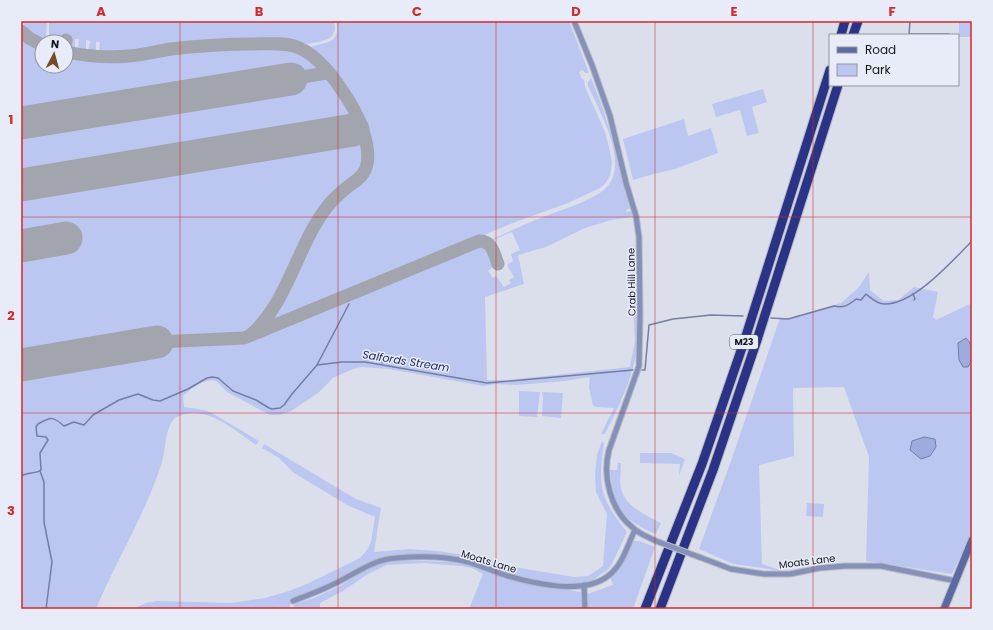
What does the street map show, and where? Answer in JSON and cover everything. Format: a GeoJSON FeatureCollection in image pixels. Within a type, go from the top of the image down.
{"type":"FeatureCollection","features":[{"type":"Feature","properties":{"kind":"highway"},"geometry":{"type":"LineString","coordinates":[[841,34],[845,21]]}},
{"type":"Feature","properties":{"kind":"highway"},"geometry":{"type":"LineString","coordinates":[[853,34],[858,21]]}},
{"type":"Feature","properties":{"kind":"highway","name":"M23"},"geometry":{"type":"LineString","coordinates":[[645,609],[702,464],[743,346],[829,73]]}},
{"type":"Feature","properties":{"kind":"highway","name":"M23"},"geometry":{"type":"LineString","coordinates":[[660,609],[713,470],[757,340],[838,86]]}},
{"type":"Feature","properties":{"kind":"street","name":"Crab Hill Lane"},"geometry":{"type":"LineString","coordinates":[[574,21],[592,64],[610,116],[638,226],[640,254],[638,366],[609,450],[606,470],[608,484],[615,504],[624,519],[635,530],[642,534]]}},
{"type":"Feature","properties":{"kind":"street","name":"Moats Lane"},"geometry":{"type":"LineString","coordinates":[[293,601],[322,590],[367,567],[393,558],[413,557],[468,562],[520,580],[554,585],[572,586],[593,584],[601,581],[614,570],[624,555],[635,530]]}},
{"type":"Feature","properties":{"kind":"street","name":"Moats Lane"},"geometry":{"type":"LineString","coordinates":[[642,534],[656,541],[731,569],[764,574],[790,574],[820,568],[845,566],[881,566],[956,581]]}},
{"type":"Feature","properties":{"kind":"street"},"geometry":{"type":"LineString","coordinates":[[944,609],[972,540]]}},
{"type":"Feature","properties":{"kind":"street"},"geometry":{"type":"LineString","coordinates":[[584,585],[585,609]]}},
{"type":"Feature","properties":{"kind":"green space"},"geometry":{"type":"Polygon","coordinates":[[[24,21],[47,21],[46,34],[34,34],[34,37],[28,34],[23,25],[24,21]]]}},
{"type":"Feature","properties":{"kind":"green space"},"geometry":{"type":"Polygon","coordinates":[[[49,21],[334,21],[335,27],[334,33],[331,37],[313,43],[302,44],[278,41],[214,42],[109,53],[99,53],[100,42],[96,42],[96,52],[88,52],[90,41],[86,40],[86,51],[78,50],[79,39],[75,39],[75,50],[74,34],[49,34],[49,21]]]}},
{"type":"Feature","properties":{"kind":"green space"},"geometry":{"type":"Polygon","coordinates":[[[336,21],[569,21],[589,73],[585,73],[583,70],[579,72],[584,80],[585,87],[605,132],[612,163],[610,176],[605,184],[600,188],[568,203],[510,224],[277,323],[271,323],[271,317],[322,219],[339,198],[363,178],[370,166],[370,140],[364,121],[335,75],[309,50],[310,47],[327,42],[334,38],[337,28],[336,21]]]}},
{"type":"Feature","properties":{"kind":"green space"},"geometry":{"type":"Polygon","coordinates":[[[959,21],[972,21],[972,37],[959,37],[959,21]]]}},
{"type":"Feature","properties":{"kind":"green space"},"geometry":{"type":"Polygon","coordinates":[[[21,36],[34,45],[34,74],[74,74],[74,57],[94,60],[116,61],[193,50],[241,47],[279,47],[295,49],[317,64],[336,87],[358,125],[364,151],[362,169],[332,195],[317,216],[306,233],[274,301],[262,318],[249,332],[245,335],[237,336],[187,338],[162,337],[21,359],[21,36]]]}},
{"type":"Feature","properties":{"kind":"green space"},"geometry":{"type":"Polygon","coordinates":[[[591,78],[603,110],[618,159],[630,208],[626,210],[627,212],[631,211],[632,217],[611,220],[585,228],[546,247],[518,255],[524,284],[485,297],[487,380],[507,380],[630,367],[635,341],[633,296],[638,298],[637,351],[631,375],[622,399],[605,434],[601,434],[614,408],[593,406],[589,387],[590,377],[565,381],[483,386],[389,369],[362,367],[353,369],[333,378],[318,393],[291,411],[280,415],[270,415],[227,392],[216,381],[212,380],[204,382],[195,386],[184,395],[184,407],[204,410],[212,413],[259,441],[256,445],[229,426],[208,416],[198,413],[177,417],[170,425],[166,437],[162,462],[140,518],[96,609],[21,609],[21,370],[176,344],[247,341],[482,244],[493,267],[488,271],[493,278],[496,276],[504,287],[511,283],[509,280],[514,277],[507,265],[513,261],[511,254],[520,250],[512,232],[493,239],[532,221],[591,198],[605,189],[613,178],[615,164],[612,144],[606,124],[588,86],[588,82],[591,78]]]}},
{"type":"Feature","properties":{"kind":"green space"},"geometry":{"type":"Polygon","coordinates":[[[763,89],[767,102],[752,107],[759,133],[747,136],[740,110],[716,117],[712,104],[763,89]]]}},
{"type":"Feature","properties":{"kind":"green space"},"geometry":{"type":"Polygon","coordinates":[[[684,119],[688,136],[711,128],[718,153],[675,169],[633,180],[623,139],[684,119]]]}},
{"type":"Feature","properties":{"kind":"green space"},"geometry":{"type":"Polygon","coordinates":[[[869,272],[870,290],[884,301],[898,300],[914,287],[938,292],[933,317],[936,320],[972,303],[972,346],[971,344],[968,367],[972,361],[972,532],[952,574],[866,561],[869,457],[844,387],[793,388],[794,456],[759,465],[762,564],[783,571],[733,564],[699,549],[780,318],[788,319],[841,303],[858,288],[869,272]]]}},
{"type":"Feature","properties":{"kind":"green space"},"geometry":{"type":"Polygon","coordinates":[[[519,391],[540,392],[537,417],[519,416],[519,391]]]}},
{"type":"Feature","properties":{"kind":"green space"},"geometry":{"type":"Polygon","coordinates":[[[542,392],[563,393],[561,418],[542,416],[542,392]]]}},
{"type":"Feature","properties":{"kind":"green space"},"geometry":{"type":"Polygon","coordinates":[[[602,441],[604,444],[601,471],[603,491],[611,511],[627,532],[611,566],[593,580],[583,583],[560,584],[513,576],[488,567],[413,555],[393,555],[376,560],[325,586],[292,599],[289,609],[283,609],[280,607],[274,609],[133,609],[146,603],[157,601],[232,603],[265,598],[307,584],[360,558],[368,549],[371,542],[375,517],[349,506],[294,473],[279,458],[262,448],[264,444],[356,499],[381,508],[374,552],[409,549],[438,551],[471,556],[513,567],[574,577],[588,576],[603,566],[607,514],[596,492],[595,475],[597,455],[602,441]]]}},
{"type":"Feature","properties":{"kind":"green space"},"geometry":{"type":"Polygon","coordinates":[[[640,453],[671,453],[685,459],[679,476],[680,464],[640,463],[640,453]]]}},
{"type":"Feature","properties":{"kind":"green space"},"geometry":{"type":"Polygon","coordinates":[[[618,463],[621,463],[620,482],[624,497],[634,508],[661,523],[656,534],[644,529],[621,511],[614,494],[610,470],[617,470],[618,463]]]}},
{"type":"Feature","properties":{"kind":"green space"},"geometry":{"type":"Polygon","coordinates":[[[807,503],[824,504],[823,517],[806,516],[807,503]]]}},
{"type":"Feature","properties":{"kind":"green space"},"geometry":{"type":"Polygon","coordinates":[[[632,541],[639,541],[655,547],[633,609],[469,609],[483,574],[472,568],[424,563],[387,565],[368,574],[343,591],[320,603],[320,609],[293,609],[294,604],[314,598],[342,585],[363,571],[382,562],[397,560],[455,562],[471,565],[511,580],[580,592],[582,596],[613,585],[610,577],[632,541]]]}},
{"type":"Feature","properties":{"kind":"shaded area"},"geometry":{"type":"Polygon","coordinates":[[[966,338],[971,344],[973,356],[968,367],[963,367],[959,360],[958,343],[966,338]]]}},
{"type":"Feature","properties":{"kind":"shaded area"},"geometry":{"type":"Polygon","coordinates":[[[924,437],[935,439],[936,447],[930,456],[921,459],[910,450],[912,441],[924,437]]]}},
{"type":"Feature","properties":{"kind":"waterway"},"geometry":{"type":"LineString","coordinates":[[910,21],[909,34],[949,34]]}},
{"type":"Feature","properties":{"kind":"waterway","name":"Salfords Stream"},"geometry":{"type":"LineString","coordinates":[[771,318],[788,319],[834,306],[845,306],[856,299],[861,300],[866,294],[881,304],[896,302],[920,290],[943,270],[972,241]]}},
{"type":"Feature","properties":{"kind":"waterway"},"geometry":{"type":"LineString","coordinates":[[913,294],[914,300]]}},
{"type":"Feature","properties":{"kind":"waterway","name":"Salfords Stream"},"geometry":{"type":"LineString","coordinates":[[21,476],[41,470],[40,453],[48,440],[46,437],[37,436],[36,427],[38,424],[49,419],[54,419],[64,426],[74,422],[84,425],[93,415],[119,400],[138,394],[160,401],[212,377],[218,378],[233,391],[256,400],[269,408],[280,408],[317,365],[349,304]]}},
{"type":"Feature","properties":{"kind":"waterway","name":"Salfords Stream"},"geometry":{"type":"LineString","coordinates":[[642,370],[645,370],[649,325],[673,319],[711,315],[743,316]]}},
{"type":"Feature","properties":{"kind":"waterway"},"geometry":{"type":"LineString","coordinates":[[382,363],[383,357]]}},
{"type":"Feature","properties":{"kind":"waterway","name":"Salfords Stream"},"geometry":{"type":"LineString","coordinates":[[317,365],[342,362],[365,362],[487,383],[633,370]]}},
{"type":"Feature","properties":{"kind":"waterway"},"geometry":{"type":"LineString","coordinates":[[40,471],[44,482],[44,522],[52,562],[46,609]]}},
{"type":"Feature","properties":{"kind":"taxiway"},"geometry":{"type":"LineString","coordinates":[[21,31],[34,41]]}},
{"type":"Feature","properties":{"kind":"taxiway"},"geometry":{"type":"LineString","coordinates":[[74,54],[121,57],[201,46],[242,44],[292,45],[313,56],[327,70],[353,108],[365,137],[368,158],[366,167],[362,175],[338,195],[327,207],[317,222],[273,309],[249,336]]}},
{"type":"Feature","properties":{"kind":"taxiway"},"geometry":{"type":"LineString","coordinates":[[291,79],[326,73],[330,74]]}},
{"type":"Feature","properties":{"kind":"taxiway"},"geometry":{"type":"LineString","coordinates":[[157,342],[244,338],[479,241],[483,241],[490,245],[498,264]]}},
{"type":"Feature","properties":{"kind":"runway"},"geometry":{"type":"LineString","coordinates":[[21,123],[291,79]]}},
{"type":"Feature","properties":{"kind":"runway"},"geometry":{"type":"LineString","coordinates":[[21,185],[353,130]]}},
{"type":"Feature","properties":{"kind":"runway"},"geometry":{"type":"LineString","coordinates":[[21,246],[66,238]]}},
{"type":"Feature","properties":{"kind":"runway"},"geometry":{"type":"LineString","coordinates":[[21,365],[157,342]]}}]}
